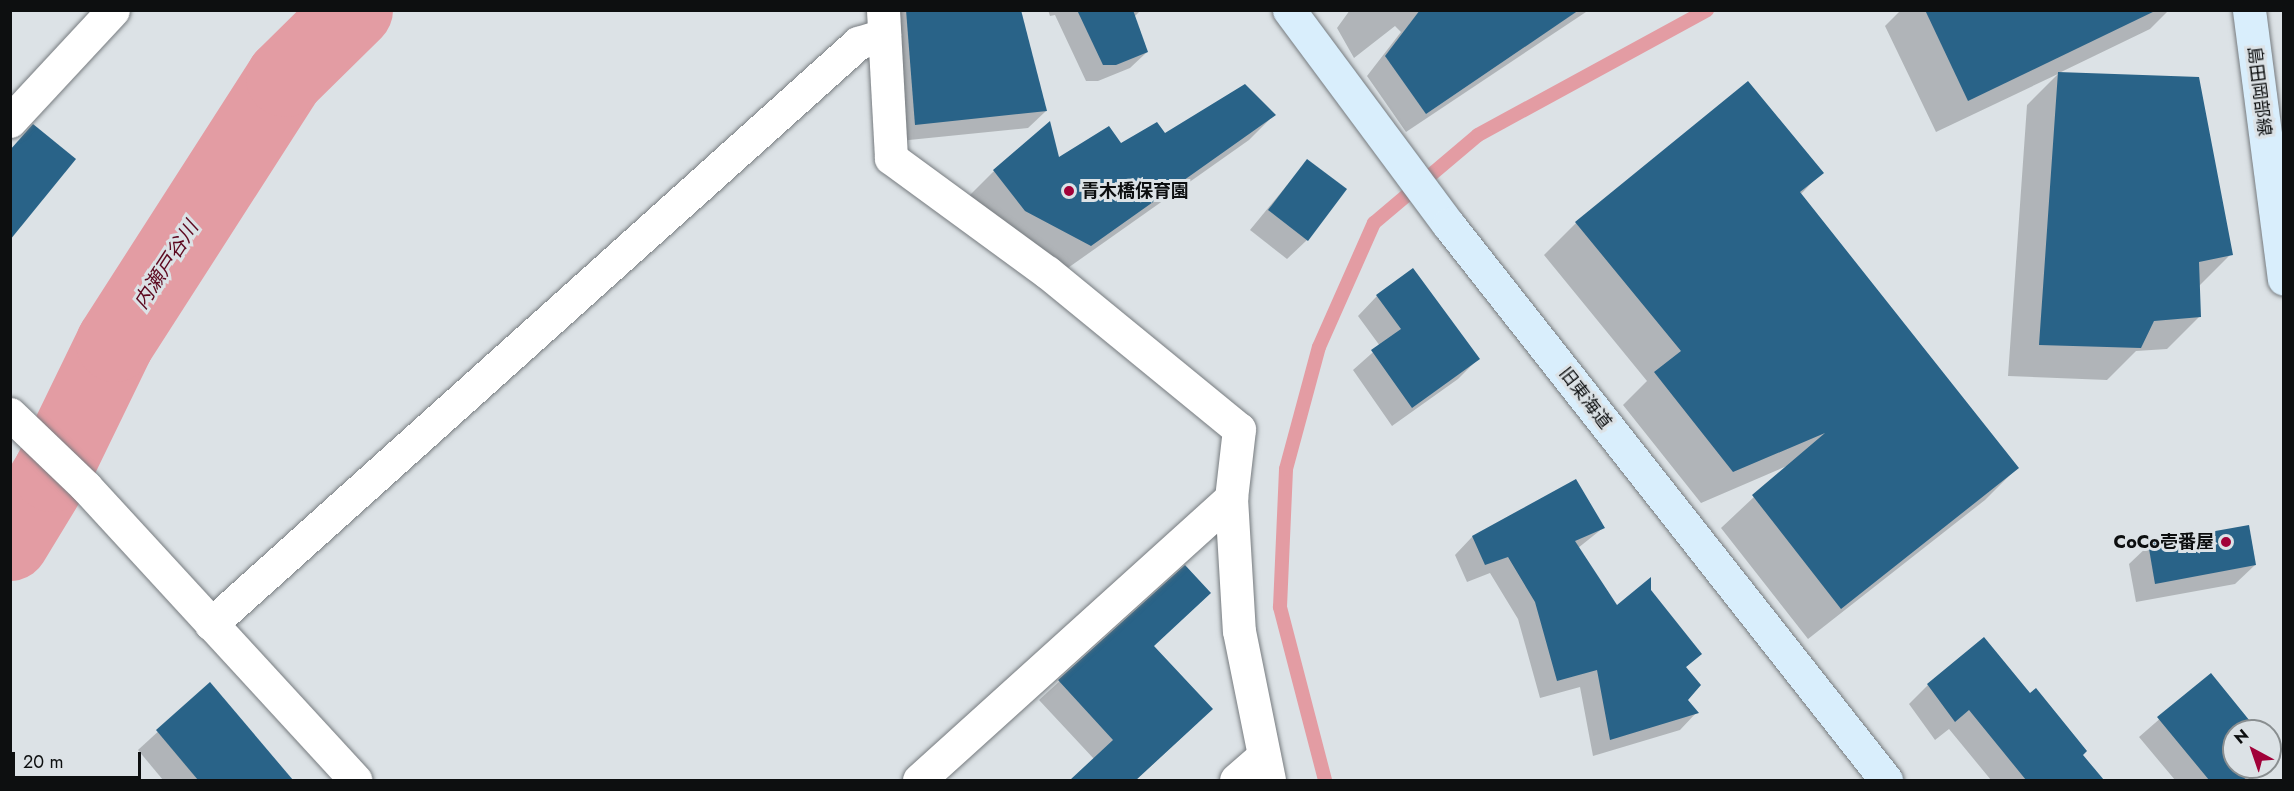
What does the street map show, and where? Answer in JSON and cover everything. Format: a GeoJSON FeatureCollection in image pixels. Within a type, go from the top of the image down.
{"type":"FeatureCollection","features":[{"type":"Feature","properties":{"kind":"street"},"geometry":{"type":"LineString","coordinates":[[10,121],[114,10]]}},
{"type":"Feature","properties":{"kind":"street","name":"旧東海道"},"geometry":{"type":"LineString","coordinates":[[1289,10],[1448,224],[1886,780]]}},
{"type":"Feature","properties":{"kind":"street","name":"島田岡部線"},"geometry":{"type":"LineString","coordinates":[[2249,10],[2283,279]]}},
{"type":"Feature","properties":{"kind":"street"},"geometry":{"type":"LineString","coordinates":[[883,23],[891,158],[1047,272],[1239,429],[1231,498],[1239,631],[1266,769],[1236,780]]}},
{"type":"Feature","properties":{"kind":"street"},"geometry":{"type":"LineString","coordinates":[[211,624],[883,23]]}},
{"type":"Feature","properties":{"kind":"street"},"geometry":{"type":"LineString","coordinates":[[10,414],[86,488],[355,780]]}},
{"type":"Feature","properties":{"kind":"street"},"geometry":{"type":"LineString","coordinates":[[918,780],[1231,498]]}},
{"type":"Feature","properties":{"kind":"building"},"geometry":{"type":"Polygon","coordinates":[[[906,10],[1021,10],[1047,111],[915,125],[906,10]]]}},
{"type":"Feature","properties":{"kind":"building"},"geometry":{"type":"Polygon","coordinates":[[[1077,10],[1133,10],[1148,52],[1116,65],[1103,65],[1077,10]]]}},
{"type":"Feature","properties":{"kind":"building"},"geometry":{"type":"Polygon","coordinates":[[[1420,10],[1579,10],[1426,114],[1385,56],[1420,10]]]}},
{"type":"Feature","properties":{"kind":"building"},"geometry":{"type":"Polygon","coordinates":[[[1925,10],[2157,10],[1968,101],[1925,10]]]}},
{"type":"Feature","properties":{"kind":"building"},"geometry":{"type":"Polygon","coordinates":[[[2058,72],[2199,77],[2233,255],[2199,262],[2201,317],[2154,321],[2141,348],[2039,345],[2058,72]]]}},
{"type":"Feature","properties":{"kind":"building"},"geometry":{"type":"Polygon","coordinates":[[[1748,81],[1824,173],[1800,192],[2019,468],[1841,609],[1752,495],[1825,433],[1733,472],[1654,372],[1681,351],[1575,222],[1748,81]]]}},
{"type":"Feature","properties":{"kind":"building"},"geometry":{"type":"Polygon","coordinates":[[[1245,84],[1276,115],[1091,246],[1025,211],[993,170],[1050,121],[1059,157],[1109,126],[1121,143],[1157,122],[1165,133],[1245,84]]]}},
{"type":"Feature","properties":{"kind":"building"},"geometry":{"type":"Polygon","coordinates":[[[33,124],[76,159],[10,240],[10,150],[33,124]]]}},
{"type":"Feature","properties":{"kind":"building"},"geometry":{"type":"Polygon","coordinates":[[[1307,159],[1347,189],[1308,241],[1268,210],[1307,159]]]}},
{"type":"Feature","properties":{"kind":"building"},"geometry":{"type":"Polygon","coordinates":[[[1413,268],[1480,359],[1412,408],[1371,350],[1401,329],[1376,295],[1413,268]]]}},
{"type":"Feature","properties":{"kind":"building"},"geometry":{"type":"Polygon","coordinates":[[[1576,479],[1605,528],[1575,541],[1617,605],[1651,577],[1651,590],[1702,654],[1686,667],[1701,685],[1688,700],[1699,713],[1610,740],[1597,670],[1557,681],[1535,602],[1508,557],[1485,565],[1472,536],[1576,479]]]}},
{"type":"Feature","properties":{"kind":"building"},"geometry":{"type":"Polygon","coordinates":[[[2249,525],[2256,565],[2155,584],[2148,543],[2249,525]]]}},
{"type":"Feature","properties":{"kind":"building"},"geometry":{"type":"Polygon","coordinates":[[[1185,565],[1211,593],[1154,646],[1213,709],[1136,780],[1070,780],[1113,740],[1058,680],[1185,565]]]}},
{"type":"Feature","properties":{"kind":"building"},"geometry":{"type":"Polygon","coordinates":[[[1984,637],[2030,693],[2036,688],[2087,751],[2083,755],[2104,780],[2026,780],[1969,710],[1955,722],[1927,684],[1984,637]]]}},
{"type":"Feature","properties":{"kind":"building"},"geometry":{"type":"Polygon","coordinates":[[[2211,673],[2248,719],[2222,719],[2222,779],[2244,779],[2209,780],[2157,717],[2211,673]]]}},
{"type":"Feature","properties":{"kind":"building"},"geometry":{"type":"Polygon","coordinates":[[[210,682],[293,780],[198,780],[156,730],[210,682]]]}},
{"type":"Feature","properties":{"kind":"waterway","name":"内瀬戸谷川"},"geometry":{"type":"LineString","coordinates":[[10,542],[52,473],[115,343],[285,78],[354,10]]}},
{"type":"Feature","properties":{"kind":"waterway"},"geometry":{"type":"LineString","coordinates":[[1325,780],[1280,607],[1286,469],[1319,347],[1374,223],[1478,135],[1707,10]]}},
{"type":"Feature","properties":{"kind":"place","name":"青木橋保育園"},"geometry":{"type":"Point","coordinates":[1069,191]}},
{"type":"Feature","properties":{"kind":"place","name":"CoCo壱番屋"},"geometry":{"type":"Point","coordinates":[2226,542]}}]}
